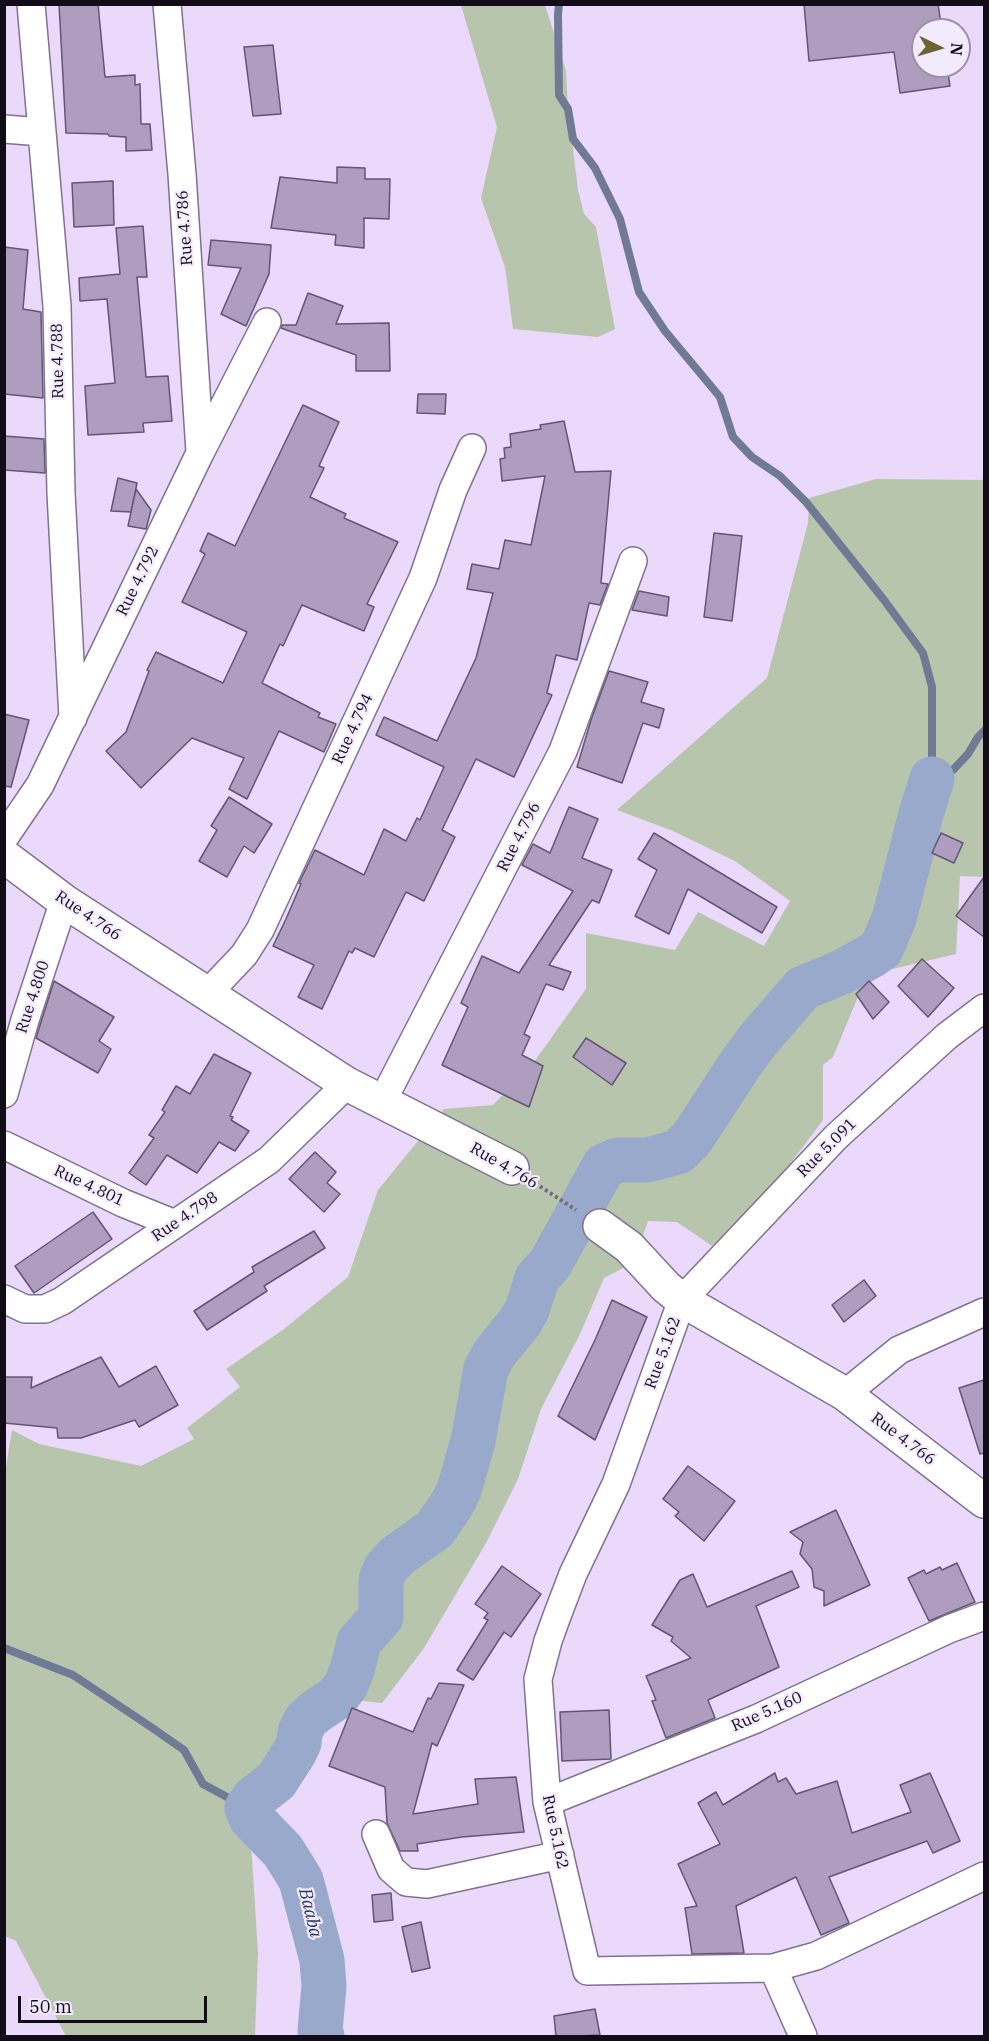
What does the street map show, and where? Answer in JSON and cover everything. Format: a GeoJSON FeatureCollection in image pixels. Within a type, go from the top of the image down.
{"type":"FeatureCollection","features":[{"type":"Feature","properties":{"kind":"street","name":"Rue 4.788"},"geometry":{"type":"LineString","coordinates":[[31,4],[57,306],[62,493],[73,718]]}},
{"type":"Feature","properties":{"kind":"street","name":"Rue 4.786"},"geometry":{"type":"LineString","coordinates":[[167,4],[182,174],[200,453]]}},
{"type":"Feature","properties":{"kind":"street"},"geometry":{"type":"LineString","coordinates":[[4,129],[42,132]]}},
{"type":"Feature","properties":{"kind":"street","name":"Rue 4.792"},"geometry":{"type":"LineString","coordinates":[[4,838],[40,785],[200,453],[267,322]]}},
{"type":"Feature","properties":{"kind":"street","name":"Rue 4.794"},"geometry":{"type":"LineString","coordinates":[[207,994],[244,955],[260,930],[423,578],[453,490],[472,448]]}},
{"type":"Feature","properties":{"kind":"street","name":"Rue 4.796"},"geometry":{"type":"LineString","coordinates":[[382,1102],[563,751],[633,561]]}},
{"type":"Feature","properties":{"kind":"street","name":"Rue 4.766"},"geometry":{"type":"LineString","coordinates":[[4,856],[64,901],[347,1084],[512,1167]]}},
{"type":"Feature","properties":{"kind":"street","name":"Rue 4.800"},"geometry":{"type":"LineString","coordinates":[[4,1094],[25,1020],[64,901]]}},
{"type":"Feature","properties":{"kind":"street","name":"Rue 5.091"},"geometry":{"type":"LineString","coordinates":[[682,1300],[836,1137],[947,1036],[984,1008]]}},
{"type":"Feature","properties":{"kind":"street","name":"Rue 4.798"},"geometry":{"type":"LineString","coordinates":[[4,1299],[25,1310],[45,1309],[62,1301],[269,1160],[347,1084]]}},
{"type":"Feature","properties":{"kind":"street","name":"Rue 4.801"},"geometry":{"type":"LineString","coordinates":[[4,1145],[123,1203],[174,1224]]}},
{"type":"Feature","properties":{"kind":"street","name":"Rue 4.766"},"geometry":{"type":"LineString","coordinates":[[600,1226],[629,1247],[666,1287],[682,1300],[844,1394],[984,1501]]}},
{"type":"Feature","properties":{"kind":"street","name":"Rue 5.162"},"geometry":{"type":"LineString","coordinates":[[682,1300],[616,1484],[573,1574],[548,1641],[538,1679],[547,1802],[586,1971],[773,1968],[816,1956],[984,1876]]}},
{"type":"Feature","properties":{"kind":"street"},"geometry":{"type":"LineString","coordinates":[[844,1394],[899,1350],[984,1312]]}},
{"type":"Feature","properties":{"kind":"street","name":"Rue 5.160"},"geometry":{"type":"LineString","coordinates":[[547,1802],[756,1719],[950,1629],[984,1616]]}},
{"type":"Feature","properties":{"kind":"street"},"geometry":{"type":"LineString","coordinates":[[376,1834],[391,1869],[406,1882],[427,1884],[560,1855]]}},
{"type":"Feature","properties":{"kind":"street"},"geometry":{"type":"LineString","coordinates":[[773,1968],[803,2037]]}},
{"type":"Feature","properties":{"kind":"path","name":"Rue 4.766"},"geometry":{"type":"LineString","coordinates":[[512,1167],[600,1226]]}},
{"type":"Feature","properties":{"kind":"green space"},"geometry":{"type":"Polygon","coordinates":[[[461,5],[545,5],[566,71],[568,109],[578,190],[584,214],[596,227],[615,329],[598,337],[513,329],[505,267],[481,198],[497,127],[461,5]]]}},
{"type":"Feature","properties":{"kind":"green space"},"geometry":{"type":"Polygon","coordinates":[[[876,479],[984,480],[984,877],[960,876],[956,954],[867,975],[833,1057],[823,1065],[823,1120],[766,1196],[712,1246],[677,1222],[648,1221],[633,1263],[604,1278],[580,1334],[541,1409],[518,1479],[486,1543],[424,1648],[382,1703],[336,1698],[306,1720],[300,1732],[299,1743],[276,1781],[253,1799],[247,1808],[258,1953],[255,2036],[66,2036],[16,1941],[5,1936],[4,1479],[12,1430],[39,1444],[141,1466],[194,1439],[187,1428],[240,1387],[226,1369],[284,1329],[348,1277],[378,1190],[444,1109],[493,1105],[534,1062],[586,989],[586,933],[675,950],[698,912],[764,946],[790,901],[735,861],[673,831],[617,810],[767,678],[808,523],[809,498],[876,479]]]}},
{"type":"Feature","properties":{"kind":"building"},"geometry":{"type":"Polygon","coordinates":[[[59,4],[98,4],[105,77],[135,75],[135,85],[140,84],[141,124],[150,124],[152,150],[126,151],[126,137],[66,133],[59,4]]]}},
{"type":"Feature","properties":{"kind":"building"},"geometry":{"type":"Polygon","coordinates":[[[804,4],[938,4],[940,18],[911,18],[911,78],[949,78],[950,86],[900,93],[894,52],[809,61],[804,4]]]}},
{"type":"Feature","properties":{"kind":"building"},"geometry":{"type":"Polygon","coordinates":[[[273,45],[281,114],[253,116],[244,47],[273,45]]]}},
{"type":"Feature","properties":{"kind":"building"},"geometry":{"type":"Polygon","coordinates":[[[337,167],[365,168],[365,179],[390,179],[389,219],[364,218],[364,248],[335,245],[336,235],[271,228],[280,177],[337,183],[337,167]]]}},
{"type":"Feature","properties":{"kind":"building"},"geometry":{"type":"Polygon","coordinates":[[[113,181],[114,225],[74,227],[72,183],[113,181]]]}},
{"type":"Feature","properties":{"kind":"building"},"geometry":{"type":"Polygon","coordinates":[[[143,226],[147,277],[137,277],[146,377],[168,376],[172,421],[143,423],[144,432],[88,435],[85,386],[115,383],[107,299],[80,301],[79,278],[120,274],[116,228],[143,226]]]}},
{"type":"Feature","properties":{"kind":"building"},"geometry":{"type":"Polygon","coordinates":[[[211,240],[271,245],[269,274],[246,326],[221,314],[241,268],[208,265],[211,240]]]}},
{"type":"Feature","properties":{"kind":"building"},"geometry":{"type":"Polygon","coordinates":[[[4,247],[28,250],[23,309],[41,312],[43,398],[4,394],[4,247]]]}},
{"type":"Feature","properties":{"kind":"building"},"geometry":{"type":"Polygon","coordinates":[[[308,293],[343,306],[336,324],[389,323],[390,371],[356,371],[356,355],[281,328],[282,325],[296,325],[308,293]]]}},
{"type":"Feature","properties":{"kind":"building"},"geometry":{"type":"Polygon","coordinates":[[[418,394],[446,394],[445,414],[417,413],[418,394]]]}},
{"type":"Feature","properties":{"kind":"building"},"geometry":{"type":"Polygon","coordinates":[[[303,405],[339,422],[319,466],[324,468],[310,497],[346,514],[344,518],[398,542],[367,604],[374,607],[364,631],[302,605],[283,646],[280,644],[262,683],[320,713],[318,717],[336,724],[324,752],[279,731],[247,799],[229,789],[244,758],[192,738],[141,788],[106,751],[126,732],[149,671],[147,670],[156,652],[223,683],[247,632],[182,602],[205,554],[200,551],[208,533],[235,546],[303,405]]]}},
{"type":"Feature","properties":{"kind":"building"},"geometry":{"type":"Polygon","coordinates":[[[564,421],[575,472],[611,471],[601,583],[608,584],[600,605],[589,603],[577,660],[556,655],[547,693],[552,695],[514,777],[476,759],[442,830],[455,837],[424,901],[406,892],[374,957],[355,948],[352,953],[349,951],[322,1009],[298,997],[314,965],[273,946],[315,850],[364,875],[384,829],[406,841],[417,818],[420,820],[444,767],[376,735],[384,717],[437,741],[476,658],[493,593],[467,589],[472,564],[499,569],[505,540],[531,545],[545,476],[502,481],[500,459],[505,458],[504,448],[511,447],[510,434],[541,429],[540,425],[564,421]]]}},
{"type":"Feature","properties":{"kind":"building"},"geometry":{"type":"Polygon","coordinates":[[[4,436],[44,439],[45,473],[4,470],[4,436]]]}},
{"type":"Feature","properties":{"kind":"building"},"geometry":{"type":"Polygon","coordinates":[[[118,478],[137,483],[131,512],[111,511],[118,478]]]}},
{"type":"Feature","properties":{"kind":"building"},"geometry":{"type":"Polygon","coordinates":[[[136,489],[151,510],[146,529],[128,526],[136,489]]]}},
{"type":"Feature","properties":{"kind":"building"},"geometry":{"type":"Polygon","coordinates":[[[714,533],[742,536],[732,621],[704,617],[714,533]]]}},
{"type":"Feature","properties":{"kind":"building"},"geometry":{"type":"Polygon","coordinates":[[[639,591],[669,597],[667,616],[632,610],[639,591]]]}},
{"type":"Feature","properties":{"kind":"building"},"geometry":{"type":"Polygon","coordinates":[[[609,671],[648,682],[641,702],[664,709],[659,728],[643,723],[622,783],[577,767],[609,671]]]}},
{"type":"Feature","properties":{"kind":"building"},"geometry":{"type":"Polygon","coordinates":[[[4,714],[29,720],[11,787],[4,786],[4,714]]]}},
{"type":"Feature","properties":{"kind":"building"},"geometry":{"type":"Polygon","coordinates":[[[229,797],[272,824],[254,853],[244,846],[227,877],[199,861],[217,830],[211,826],[229,797]]]}},
{"type":"Feature","properties":{"kind":"building"},"geometry":{"type":"Polygon","coordinates":[[[569,807],[598,819],[582,858],[612,870],[599,903],[592,900],[549,965],[571,972],[563,990],[546,984],[524,1034],[530,1037],[522,1055],[543,1066],[529,1107],[442,1065],[468,1007],[461,1003],[482,956],[519,973],[573,891],[522,865],[533,844],[550,853],[569,807]]]}},
{"type":"Feature","properties":{"kind":"building"},"geometry":{"type":"Polygon","coordinates":[[[654,833],[777,907],[762,933],[688,889],[669,934],[635,916],[657,870],[638,859],[654,833]]]}},
{"type":"Feature","properties":{"kind":"building"},"geometry":{"type":"Polygon","coordinates":[[[941,833],[963,843],[954,863],[932,853],[941,833]]]}},
{"type":"Feature","properties":{"kind":"building"},"geometry":{"type":"Polygon","coordinates":[[[984,877],[984,937],[956,916],[984,877]]]}},
{"type":"Feature","properties":{"kind":"building"},"geometry":{"type":"Polygon","coordinates":[[[922,959],[954,988],[928,1017],[898,986],[922,959]]]}},
{"type":"Feature","properties":{"kind":"building"},"geometry":{"type":"Polygon","coordinates":[[[54,981],[114,1017],[99,1041],[111,1049],[98,1073],[36,1038],[54,981]]]}},
{"type":"Feature","properties":{"kind":"building"},"geometry":{"type":"Polygon","coordinates":[[[869,981],[889,1002],[873,1019],[856,994],[869,981]]]}},
{"type":"Feature","properties":{"kind":"building"},"geometry":{"type":"Polygon","coordinates":[[[586,1038],[626,1063],[612,1085],[573,1057],[586,1038]]]}},
{"type":"Feature","properties":{"kind":"building"},"geometry":{"type":"Polygon","coordinates":[[[214,1054],[251,1073],[230,1116],[233,1117],[231,1120],[249,1131],[235,1151],[219,1142],[197,1173],[167,1155],[146,1185],[129,1173],[154,1138],[149,1135],[165,1112],[162,1110],[176,1086],[190,1094],[214,1054]]]}},
{"type":"Feature","properties":{"kind":"building"},"geometry":{"type":"Polygon","coordinates":[[[315,1152],[336,1172],[327,1183],[340,1194],[324,1212],[289,1179],[315,1152]]]}},
{"type":"Feature","properties":{"kind":"building"},"geometry":{"type":"Polygon","coordinates":[[[93,1212],[112,1239],[34,1293],[15,1266],[93,1212]]]}},
{"type":"Feature","properties":{"kind":"building"},"geometry":{"type":"Polygon","coordinates":[[[314,1231],[325,1248],[264,1286],[267,1291],[207,1330],[194,1311],[254,1272],[252,1267],[314,1231]]]}},
{"type":"Feature","properties":{"kind":"building"},"geometry":{"type":"Polygon","coordinates":[[[864,1280],[876,1296],[844,1322],[832,1305],[864,1280]]]}},
{"type":"Feature","properties":{"kind":"building"},"geometry":{"type":"Polygon","coordinates":[[[612,1300],[647,1317],[595,1440],[558,1416],[612,1300]]]}},
{"type":"Feature","properties":{"kind":"building"},"geometry":{"type":"Polygon","coordinates":[[[101,1357],[119,1387],[156,1366],[178,1405],[139,1427],[135,1420],[81,1438],[58,1438],[57,1428],[4,1423],[4,1377],[32,1377],[31,1388],[101,1357]]]}},
{"type":"Feature","properties":{"kind":"building"},"geometry":{"type":"Polygon","coordinates":[[[984,1380],[984,1453],[980,1454],[959,1388],[984,1380]]]}},
{"type":"Feature","properties":{"kind":"building"},"geometry":{"type":"Polygon","coordinates":[[[688,1466],[735,1501],[704,1541],[675,1516],[679,1512],[663,1499],[688,1466]]]}},
{"type":"Feature","properties":{"kind":"building"},"geometry":{"type":"Polygon","coordinates":[[[836,1510],[870,1585],[824,1606],[824,1591],[814,1587],[812,1569],[800,1554],[803,1542],[790,1532],[836,1510]]]}},
{"type":"Feature","properties":{"kind":"building"},"geometry":{"type":"Polygon","coordinates":[[[957,1563],[975,1602],[929,1621],[908,1578],[924,1570],[926,1574],[940,1567],[942,1570],[957,1563]]]}},
{"type":"Feature","properties":{"kind":"building"},"geometry":{"type":"Polygon","coordinates":[[[502,1566],[541,1594],[511,1637],[504,1632],[473,1680],[457,1670],[488,1620],[484,1618],[488,1613],[475,1604],[502,1566]]]}},
{"type":"Feature","properties":{"kind":"building"},"geometry":{"type":"Polygon","coordinates":[[[792,1571],[799,1587],[756,1606],[779,1667],[708,1700],[715,1718],[666,1738],[652,1701],[656,1700],[646,1676],[691,1658],[671,1641],[673,1637],[652,1625],[680,1580],[693,1574],[707,1607],[792,1571]]]}},
{"type":"Feature","properties":{"kind":"building"},"geometry":{"type":"Polygon","coordinates":[[[439,1683],[464,1685],[437,1746],[432,1743],[413,1814],[478,1804],[475,1779],[516,1777],[524,1832],[462,1837],[417,1844],[418,1851],[400,1851],[387,1823],[385,1787],[329,1766],[352,1708],[413,1732],[428,1698],[431,1699],[439,1683]]]}},
{"type":"Feature","properties":{"kind":"building"},"geometry":{"type":"Polygon","coordinates":[[[609,1710],[611,1759],[562,1761],[560,1712],[609,1710]]]}},
{"type":"Feature","properties":{"kind":"building"},"geometry":{"type":"Polygon","coordinates":[[[775,1773],[778,1782],[786,1778],[796,1794],[837,1781],[852,1833],[911,1812],[900,1785],[930,1773],[960,1841],[933,1853],[927,1841],[829,1877],[849,1923],[821,1935],[796,1877],[736,1906],[744,1953],[692,1954],[685,1908],[697,1906],[678,1864],[720,1844],[698,1803],[716,1792],[723,1805],[775,1773]]]}},
{"type":"Feature","properties":{"kind":"building"},"geometry":{"type":"Polygon","coordinates":[[[391,1893],[393,1920],[374,1922],[372,1895],[391,1893]]]}},
{"type":"Feature","properties":{"kind":"building"},"geometry":{"type":"Polygon","coordinates":[[[421,1922],[430,1968],[412,1972],[402,1927],[421,1922]]]}},
{"type":"Feature","properties":{"kind":"building"},"geometry":{"type":"Polygon","coordinates":[[[595,2009],[600,2035],[556,2037],[554,2016],[595,2009]]]}},
{"type":"Feature","properties":{"kind":"waterway"},"geometry":{"type":"LineString","coordinates":[[559,4],[559,95],[568,109],[573,139],[595,168],[620,219],[639,292],[665,331],[720,397],[733,437],[752,457],[780,476],[806,502],[923,653],[932,687],[932,779],[953,770],[984,731]]}},
{"type":"Feature","properties":{"kind":"waterway","name":"Baaba"},"geometry":{"type":"LineString","coordinates":[[322,2036],[320,2031],[324,1986],[322,1960],[301,1880],[283,1851],[251,1818],[247,1808],[253,1799],[276,1781],[299,1743],[300,1732],[306,1720],[336,1698],[346,1685],[359,1642],[381,1617],[381,1580],[386,1568],[397,1556],[435,1529],[452,1504],[459,1490],[473,1441],[486,1369],[494,1354],[527,1310],[537,1278],[550,1264],[604,1166],[618,1160],[647,1160],[678,1152],[692,1138],[758,1040],[803,988],[840,973],[881,949],[894,919],[932,779]]}},
{"type":"Feature","properties":{"kind":"waterway"},"geometry":{"type":"LineString","coordinates":[[4,1648],[73,1675],[184,1750],[203,1784],[247,1808]]}}]}
